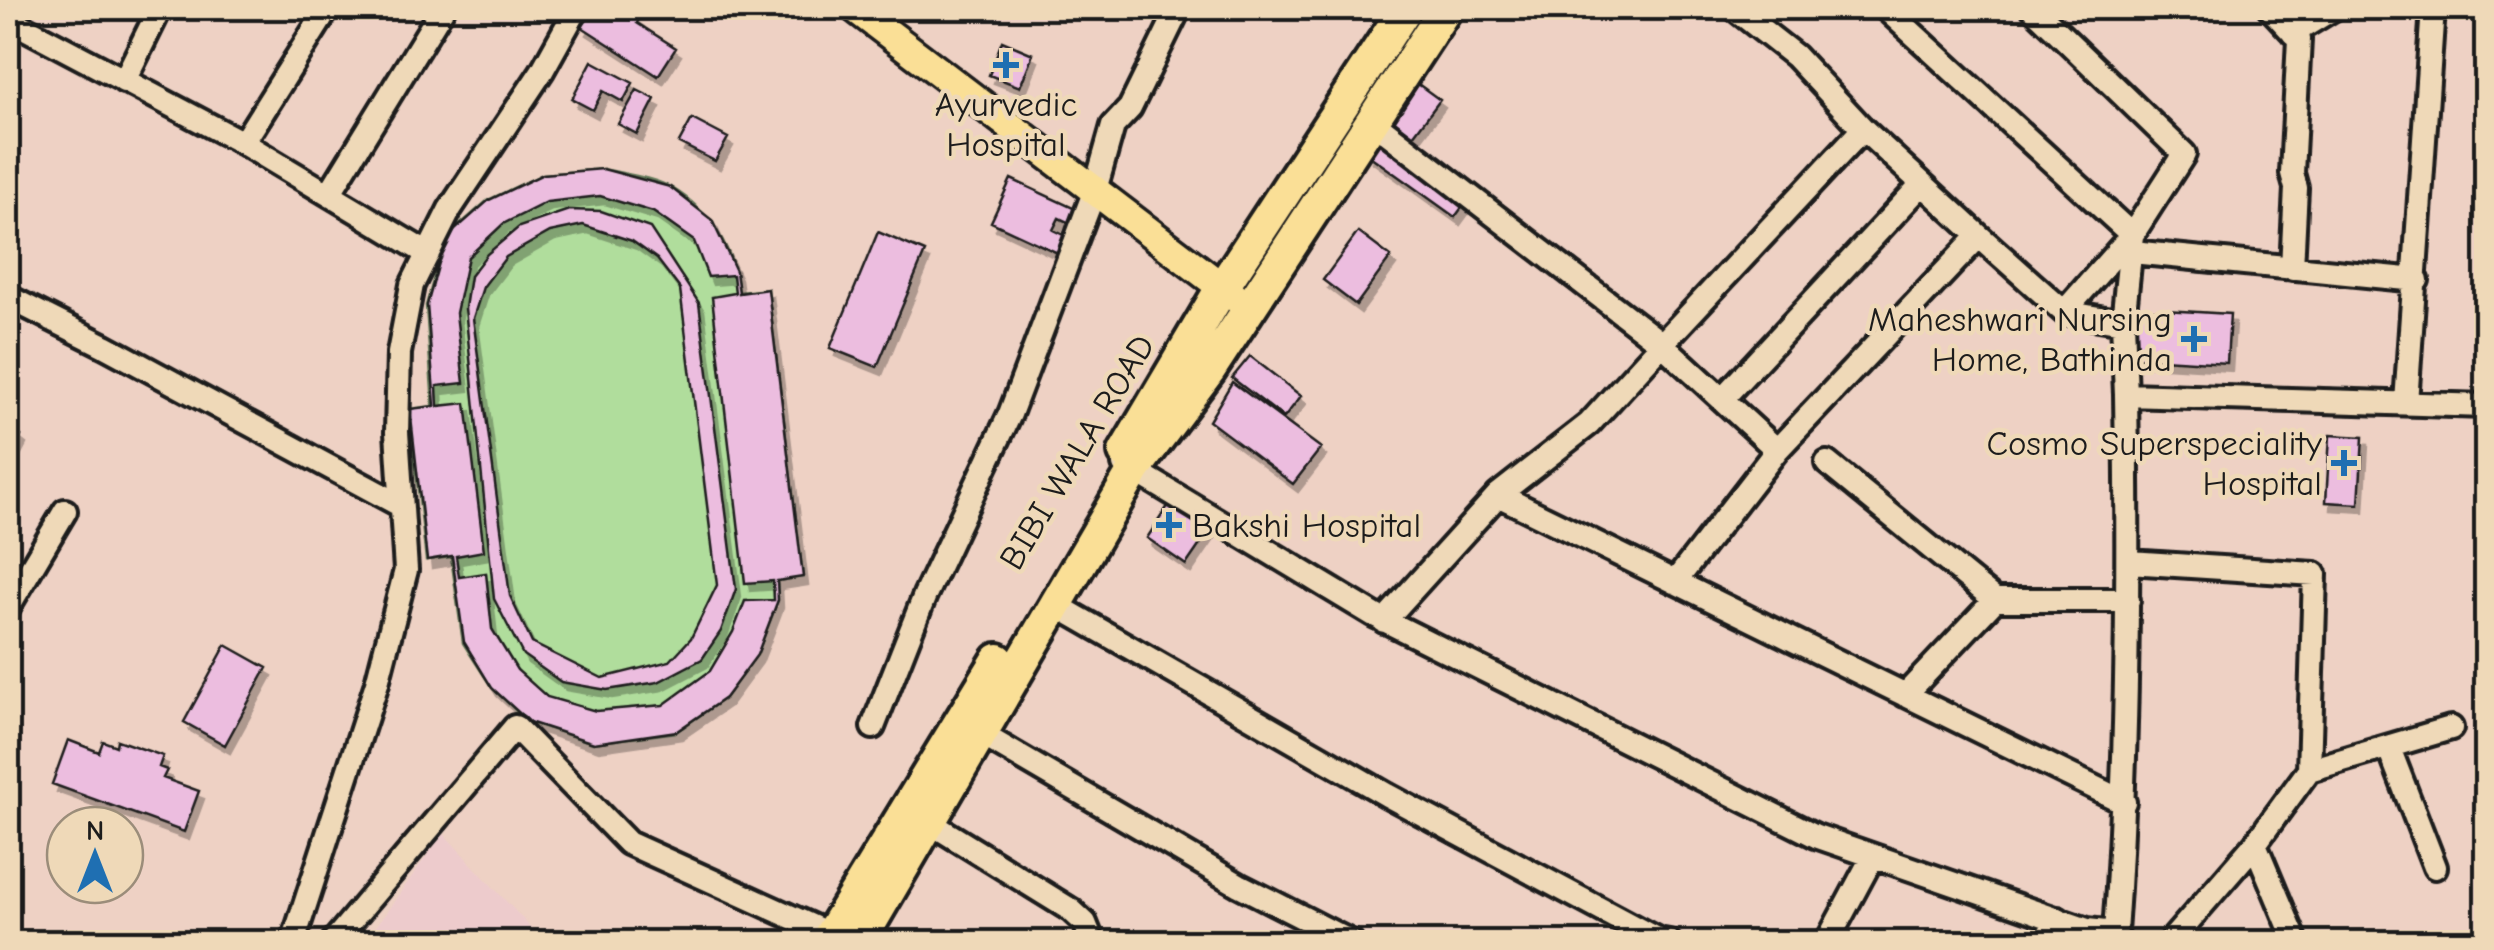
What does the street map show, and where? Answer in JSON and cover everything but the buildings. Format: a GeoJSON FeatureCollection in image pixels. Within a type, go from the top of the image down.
{"type":"FeatureCollection","features":[{"type":"Feature","properties":{"kind":"highway","name":"BIBI WALA ROAD"},"geometry":{"type":"LineString","coordinates":[[841,941],[1127,466],[1222,288],[1406,8]]}},
{"type":"Feature","properties":{"kind":"highway"},"geometry":{"type":"LineString","coordinates":[[841,941],[929,822],[1056,605],[1127,466],[1208,370],[1446,8]]}},
{"type":"Feature","properties":{"kind":"main road"},"geometry":{"type":"LineString","coordinates":[[855,8],[1249,308]]}},
{"type":"Feature","properties":{"kind":"street"},"geometry":{"type":"LineString","coordinates":[[124,81],[160,8]]}},
{"type":"Feature","properties":{"kind":"street"},"geometry":{"type":"LineString","coordinates":[[243,144],[328,8]]}},
{"type":"Feature","properties":{"kind":"street"},"geometry":{"type":"LineString","coordinates":[[330,194],[443,8]]}},
{"type":"Feature","properties":{"kind":"street"},"geometry":{"type":"LineString","coordinates":[[293,942],[377,684],[406,570],[396,432],[399,353],[412,285],[450,209],[542,70],[577,8]]}},
{"type":"Feature","properties":{"kind":"street"},"geometry":{"type":"LineString","coordinates":[[872,727],[925,594],[1010,414],[1095,190],[1113,126],[1130,108],[1179,8]]}},
{"type":"Feature","properties":{"kind":"street"},"geometry":{"type":"LineString","coordinates":[[1734,8],[1796,56],[1921,184],[2064,312],[2123,322]]}},
{"type":"Feature","properties":{"kind":"street"},"geometry":{"type":"LineString","coordinates":[[1885,8],[2132,243],[2292,268],[2417,280]]}},
{"type":"Feature","properties":{"kind":"street"},"geometry":{"type":"LineString","coordinates":[[2033,8],[2184,154],[2132,243],[2064,312]]}},
{"type":"Feature","properties":{"kind":"street"},"geometry":{"type":"LineString","coordinates":[[2270,8],[2299,39],[2292,268]]}},
{"type":"Feature","properties":{"kind":"street"},"geometry":{"type":"LineString","coordinates":[[2294,33],[2334,8]]}},
{"type":"Feature","properties":{"kind":"street"},"geometry":{"type":"LineString","coordinates":[[2406,403],[2433,8]]}},
{"type":"Feature","properties":{"kind":"street"},"geometry":{"type":"LineString","coordinates":[[8,19],[243,144],[428,254]]}},
{"type":"Feature","properties":{"kind":"street"},"geometry":{"type":"LineString","coordinates":[[1372,121],[1662,344],[1777,450]]}},
{"type":"Feature","properties":{"kind":"street"},"geometry":{"type":"LineString","coordinates":[[1384,621],[1498,495],[1589,424],[1864,129]]}},
{"type":"Feature","properties":{"kind":"street"},"geometry":{"type":"LineString","coordinates":[[1722,399],[1921,184]]}},
{"type":"Feature","properties":{"kind":"street"},"geometry":{"type":"LineString","coordinates":[[1675,582],[1777,450],[1980,236]]}},
{"type":"Feature","properties":{"kind":"street"},"geometry":{"type":"LineString","coordinates":[[1127,466],[1384,621],[1816,836],[2118,938],[2129,562],[2123,322],[2132,243]]}},
{"type":"Feature","properties":{"kind":"street"},"geometry":{"type":"LineString","coordinates":[[8,297],[400,505]]}},
{"type":"Feature","properties":{"kind":"street"},"geometry":{"type":"LineString","coordinates":[[2126,395],[2486,406]]}},
{"type":"Feature","properties":{"kind":"street"},"geometry":{"type":"LineString","coordinates":[[1827,463],[1995,600],[2128,600]]}},
{"type":"Feature","properties":{"kind":"street"},"geometry":{"type":"LineString","coordinates":[[1498,495],[2124,802]]}},
{"type":"Feature","properties":{"kind":"street"},"geometry":{"type":"LineString","coordinates":[[8,606],[65,511]]}},
{"type":"Feature","properties":{"kind":"street"},"geometry":{"type":"LineString","coordinates":[[2129,562],[2314,574],[2309,771],[2256,844],[2170,942]]}},
{"type":"Feature","properties":{"kind":"street"},"geometry":{"type":"LineString","coordinates":[[1905,695],[1995,600]]}},
{"type":"Feature","properties":{"kind":"street"},"geometry":{"type":"LineString","coordinates":[[1056,605],[1387,795],[1658,940],[1669,942]]}},
{"type":"Feature","properties":{"kind":"street"},"geometry":{"type":"LineString","coordinates":[[333,942],[515,727],[628,843],[841,941]]}},
{"type":"Feature","properties":{"kind":"street"},"geometry":{"type":"LineString","coordinates":[[2309,771],[2451,728]]}},
{"type":"Feature","properties":{"kind":"street"},"geometry":{"type":"LineString","coordinates":[[981,734],[1239,885],[1351,942]]}},
{"type":"Feature","properties":{"kind":"street"},"geometry":{"type":"LineString","coordinates":[[2389,748],[2435,867]]}},
{"type":"Feature","properties":{"kind":"street"},"geometry":{"type":"LineString","coordinates":[[929,822],[1071,910],[1085,923],[1092,941]]}},
{"type":"Feature","properties":{"kind":"street"},"geometry":{"type":"LineString","coordinates":[[2256,844],[2296,942]]}},
{"type":"Feature","properties":{"kind":"street"},"geometry":{"type":"LineString","coordinates":[[1828,942],[1873,856]]}},
{"type":"Feature","properties":{"kind":"street"},"geometry":{"type":"LineString","coordinates":[[2044,942],[2058,920]]}},
{"type":"Feature","properties":{"kind":"shaded area"},"geometry":{"type":"Polygon","coordinates":[[[443,833],[544,942],[365,942],[443,833]]]}},
{"type":"Feature","properties":{"kind":"green space"},"geometry":{"type":"Polygon","coordinates":[[[603,169],[656,181],[686,197],[718,232],[739,292],[768,289],[803,577],[777,581],[778,600],[757,655],[725,698],[676,732],[593,743],[528,722],[492,688],[463,643],[451,557],[426,560],[409,409],[433,406],[426,306],[445,238],[488,200],[543,174],[603,169]]]}},
{"type":"Feature","properties":{"kind":"place","name":"Ayurvedic Hospital"},"geometry":{"type":"Point","coordinates":[1006,65]}},
{"type":"Feature","properties":{"kind":"place","name":"Maheshwari Nursing Home, Bathinda"},"geometry":{"type":"Point","coordinates":[2194,339]}},
{"type":"Feature","properties":{"kind":"place","name":"Cosmo Superspeciality Hospital"},"geometry":{"type":"Point","coordinates":[2344,463]}},
{"type":"Feature","properties":{"kind":"place","name":"Bakshi Hospital"},"geometry":{"type":"Point","coordinates":[1169,525]}}]}
